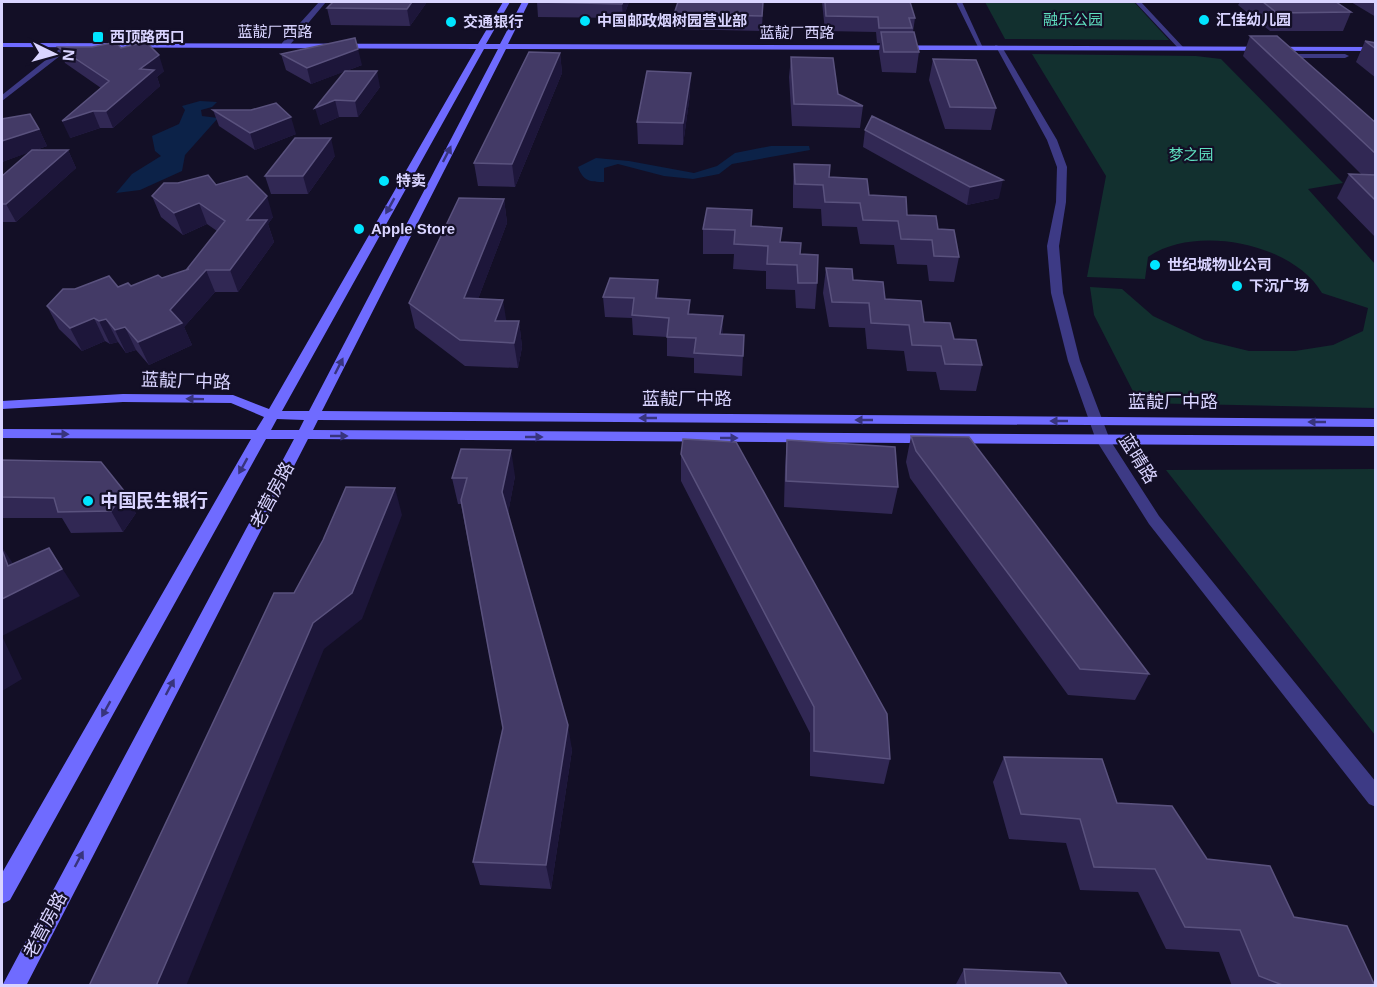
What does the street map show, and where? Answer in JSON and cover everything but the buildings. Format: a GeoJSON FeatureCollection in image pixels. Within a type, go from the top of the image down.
{"type":"FeatureCollection","features":[{"type":"Feature","properties":{"kind":"street"},"geometry":{"type":"LineString","coordinates":[[285,45],[322,2]]}},
{"type":"Feature","properties":{"kind":"street"},"geometry":{"type":"LineString","coordinates":[[2,893],[507,2]]}},
{"type":"Feature","properties":{"kind":"street","name":"老营房路"},"geometry":{"type":"LineString","coordinates":[[13,986],[303,436],[526,2]]}},
{"type":"Feature","properties":{"kind":"street","name":"蓝靛厂西路"},"geometry":{"type":"LineString","coordinates":[[2,45],[503,45],[1376,50]]}},
{"type":"Feature","properties":{"kind":"street"},"geometry":{"type":"LineString","coordinates":[[2,99],[70,45]]}},
{"type":"Feature","properties":{"kind":"street","name":"蓝晴路"},"geometry":{"type":"LineString","coordinates":[[998,47],[1052,140],[1062,167],[1061,202],[1053,246],[1057,293],[1074,361],[1103,440],[1154,520],[1376,798]]}},
{"type":"Feature","properties":{"kind":"street"},"geometry":{"type":"LineString","coordinates":[[1335,49],[1345,56]]}},
{"type":"Feature","properties":{"kind":"street"},"geometry":{"type":"LineString","coordinates":[[1287,64],[1278,56],[1345,56],[1365,59]]}},
{"type":"Feature","properties":{"kind":"street","name":"蓝靛厂中路"},"geometry":{"type":"LineString","coordinates":[[2,405],[123,398],[233,399],[272,415],[313,416],[1376,423]]}},
{"type":"Feature","properties":{"kind":"street"},"geometry":{"type":"LineString","coordinates":[[2,433],[1376,441]]}},
{"type":"Feature","properties":{"kind":"lane"},"geometry":{"type":"LineString","coordinates":[[959,2],[981,47]]}},
{"type":"Feature","properties":{"kind":"lane"},"geometry":{"type":"LineString","coordinates":[[1138,2],[1181,48]]}},
{"type":"Feature","properties":{"kind":"green space","name":"融乐公园"},"geometry":{"type":"Polygon","coordinates":[[[985,2],[1134,2],[1169,40],[1005,39],[985,2]]]}},
{"type":"Feature","properties":{"kind":"green space","name":"梦之园"},"geometry":{"type":"Polygon","coordinates":[[[1032,54],[1196,56],[1221,59],[1343,183],[1308,189],[1375,264],[1375,408],[1139,403],[1094,315],[1090,287],[1122,289],[1153,316],[1204,340],[1249,351],[1295,351],[1333,345],[1363,331],[1368,308],[1322,293],[1308,276],[1289,262],[1267,251],[1242,244],[1216,241],[1191,242],[1168,247],[1148,257],[1145,279],[1087,277],[1106,176],[1032,54]]]}},
{"type":"Feature","properties":{"kind":"green space"},"geometry":{"type":"Polygon","coordinates":[[[1376,469],[1375,735],[1166,470],[1376,469]]]}},
{"type":"Feature","properties":{"kind":"water"},"geometry":{"type":"Polygon","coordinates":[[[200,101],[217,102],[212,107],[201,110],[202,116],[218,118],[185,155],[182,171],[140,190],[116,193],[132,174],[161,156],[155,151],[152,136],[179,124],[185,110],[182,106],[200,101]]]}},
{"type":"Feature","properties":{"kind":"water"},"geometry":{"type":"Polygon","coordinates":[[[771,146],[809,146],[810,150],[732,164],[719,174],[693,179],[664,176],[618,164],[604,168],[604,182],[595,182],[585,178],[578,167],[596,158],[629,161],[694,173],[717,166],[735,153],[771,146]]]}},
{"type":"Feature","properties":{"kind":"place","name":"汇佳幼儿园"},"geometry":{"type":"Point","coordinates":[1204,20]}},
{"type":"Feature","properties":{"kind":"place","name":"中国邮政烟树园营业部"},"geometry":{"type":"Point","coordinates":[585,21]}},
{"type":"Feature","properties":{"kind":"place","name":"交通银行"},"geometry":{"type":"Point","coordinates":[451,22]}},
{"type":"Feature","properties":{"kind":"place","name":"西顶路西口"},"geometry":{"type":"Point","coordinates":[98,37]}},
{"type":"Feature","properties":{"kind":"place","name":"特卖"},"geometry":{"type":"Point","coordinates":[384,181]}},
{"type":"Feature","properties":{"kind":"place","name":"Apple Store"},"geometry":{"type":"Point","coordinates":[359,229]}},
{"type":"Feature","properties":{"kind":"place","name":"世纪城物业公司"},"geometry":{"type":"Point","coordinates":[1155,265]}},
{"type":"Feature","properties":{"kind":"place","name":"下沉广场"},"geometry":{"type":"Point","coordinates":[1237,286]}},
{"type":"Feature","properties":{"kind":"place","name":"中国民生银行"},"geometry":{"type":"Point","coordinates":[88,501]}}]}
